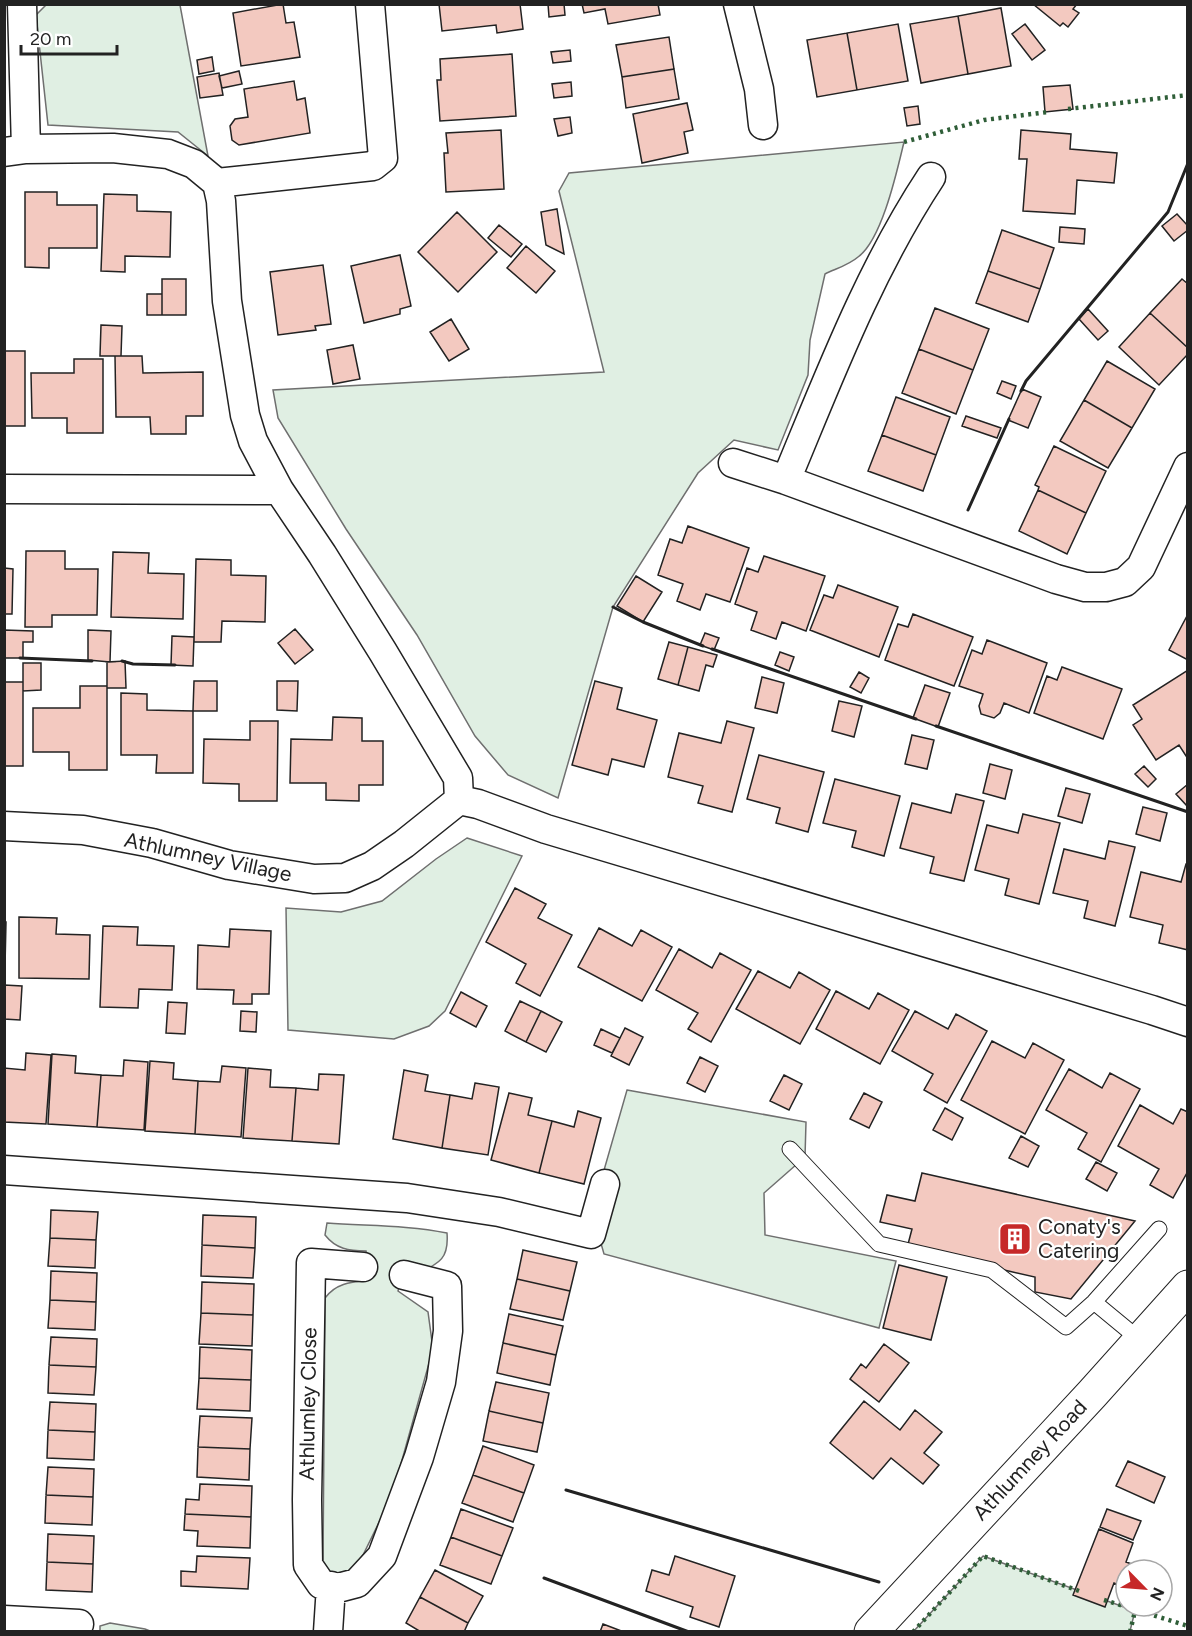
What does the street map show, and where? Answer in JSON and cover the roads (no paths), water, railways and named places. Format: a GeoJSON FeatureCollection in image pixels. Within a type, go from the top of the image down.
{"type":"FeatureCollection","features":[{"type":"Feature","properties":{"kind":"main road","name":"Athlumney Road"},"geometry":{"type":"LineString","coordinates":[[871,1632],[1188,1287]]}},
{"type":"Feature","properties":{"kind":"street"},"geometry":{"type":"LineString","coordinates":[[22,4],[15,150],[113,148],[168,154],[194,164],[217,183],[227,301],[245,415],[253,441],[279,490],[365,623],[458,778],[459,800],[478,804],[546,829],[1188,1022]]}},
{"type":"Feature","properties":{"kind":"street"},"geometry":{"type":"LineString","coordinates":[[217,183],[373,166],[383,158],[370,4]]}},
{"type":"Feature","properties":{"kind":"street"},"geometry":{"type":"LineString","coordinates":[[738,4],[759,89],[763,125]]}},
{"type":"Feature","properties":{"kind":"street"},"geometry":{"type":"LineString","coordinates":[[786,480],[835,363],[884,257],[931,177]]}},
{"type":"Feature","properties":{"kind":"street"},"geometry":{"type":"LineString","coordinates":[[733,463],[1084,587],[1106,587],[1125,582],[1141,567],[1188,468]]}},
{"type":"Feature","properties":{"kind":"street"},"geometry":{"type":"LineString","coordinates":[[4,489],[279,490]]}},
{"type":"Feature","properties":{"kind":"street","name":"Athlumney Village"},"geometry":{"type":"LineString","coordinates":[[4,826],[83,830],[152,843],[229,865],[314,879],[345,878],[372,866],[396,850],[459,800]]}},
{"type":"Feature","properties":{"kind":"street"},"geometry":{"type":"LineString","coordinates":[[4,1170],[407,1198],[499,1212],[591,1234],[605,1184]]}},
{"type":"Feature","properties":{"kind":"street","name":"Athlumley Close"},"geometry":{"type":"LineString","coordinates":[[331,1586],[321,1584],[308,1565],[310,1263],[363,1267]]}},
{"type":"Feature","properties":{"kind":"street"},"geometry":{"type":"LineString","coordinates":[[328,1632],[331,1586],[357,1583],[382,1556],[419,1457],[441,1382],[448,1331],[447,1286],[404,1275]]}},
{"type":"Feature","properties":{"kind":"street"},"geometry":{"type":"LineString","coordinates":[[4,1620],[79,1624]]}},
{"type":"Feature","properties":{"kind":"lane"},"geometry":{"type":"LineString","coordinates":[[790,1149],[879,1244],[992,1270],[1065,1327],[1094,1302],[1159,1229]]}},
{"type":"Feature","properties":{"kind":"lane"},"geometry":{"type":"LineString","coordinates":[[1094,1302],[1140,1340]]}},
{"type":"Feature","properties":{"kind":"place","name":"Conaty's Catering"},"geometry":{"type":"Point","coordinates":[1015,1239]}}]}
